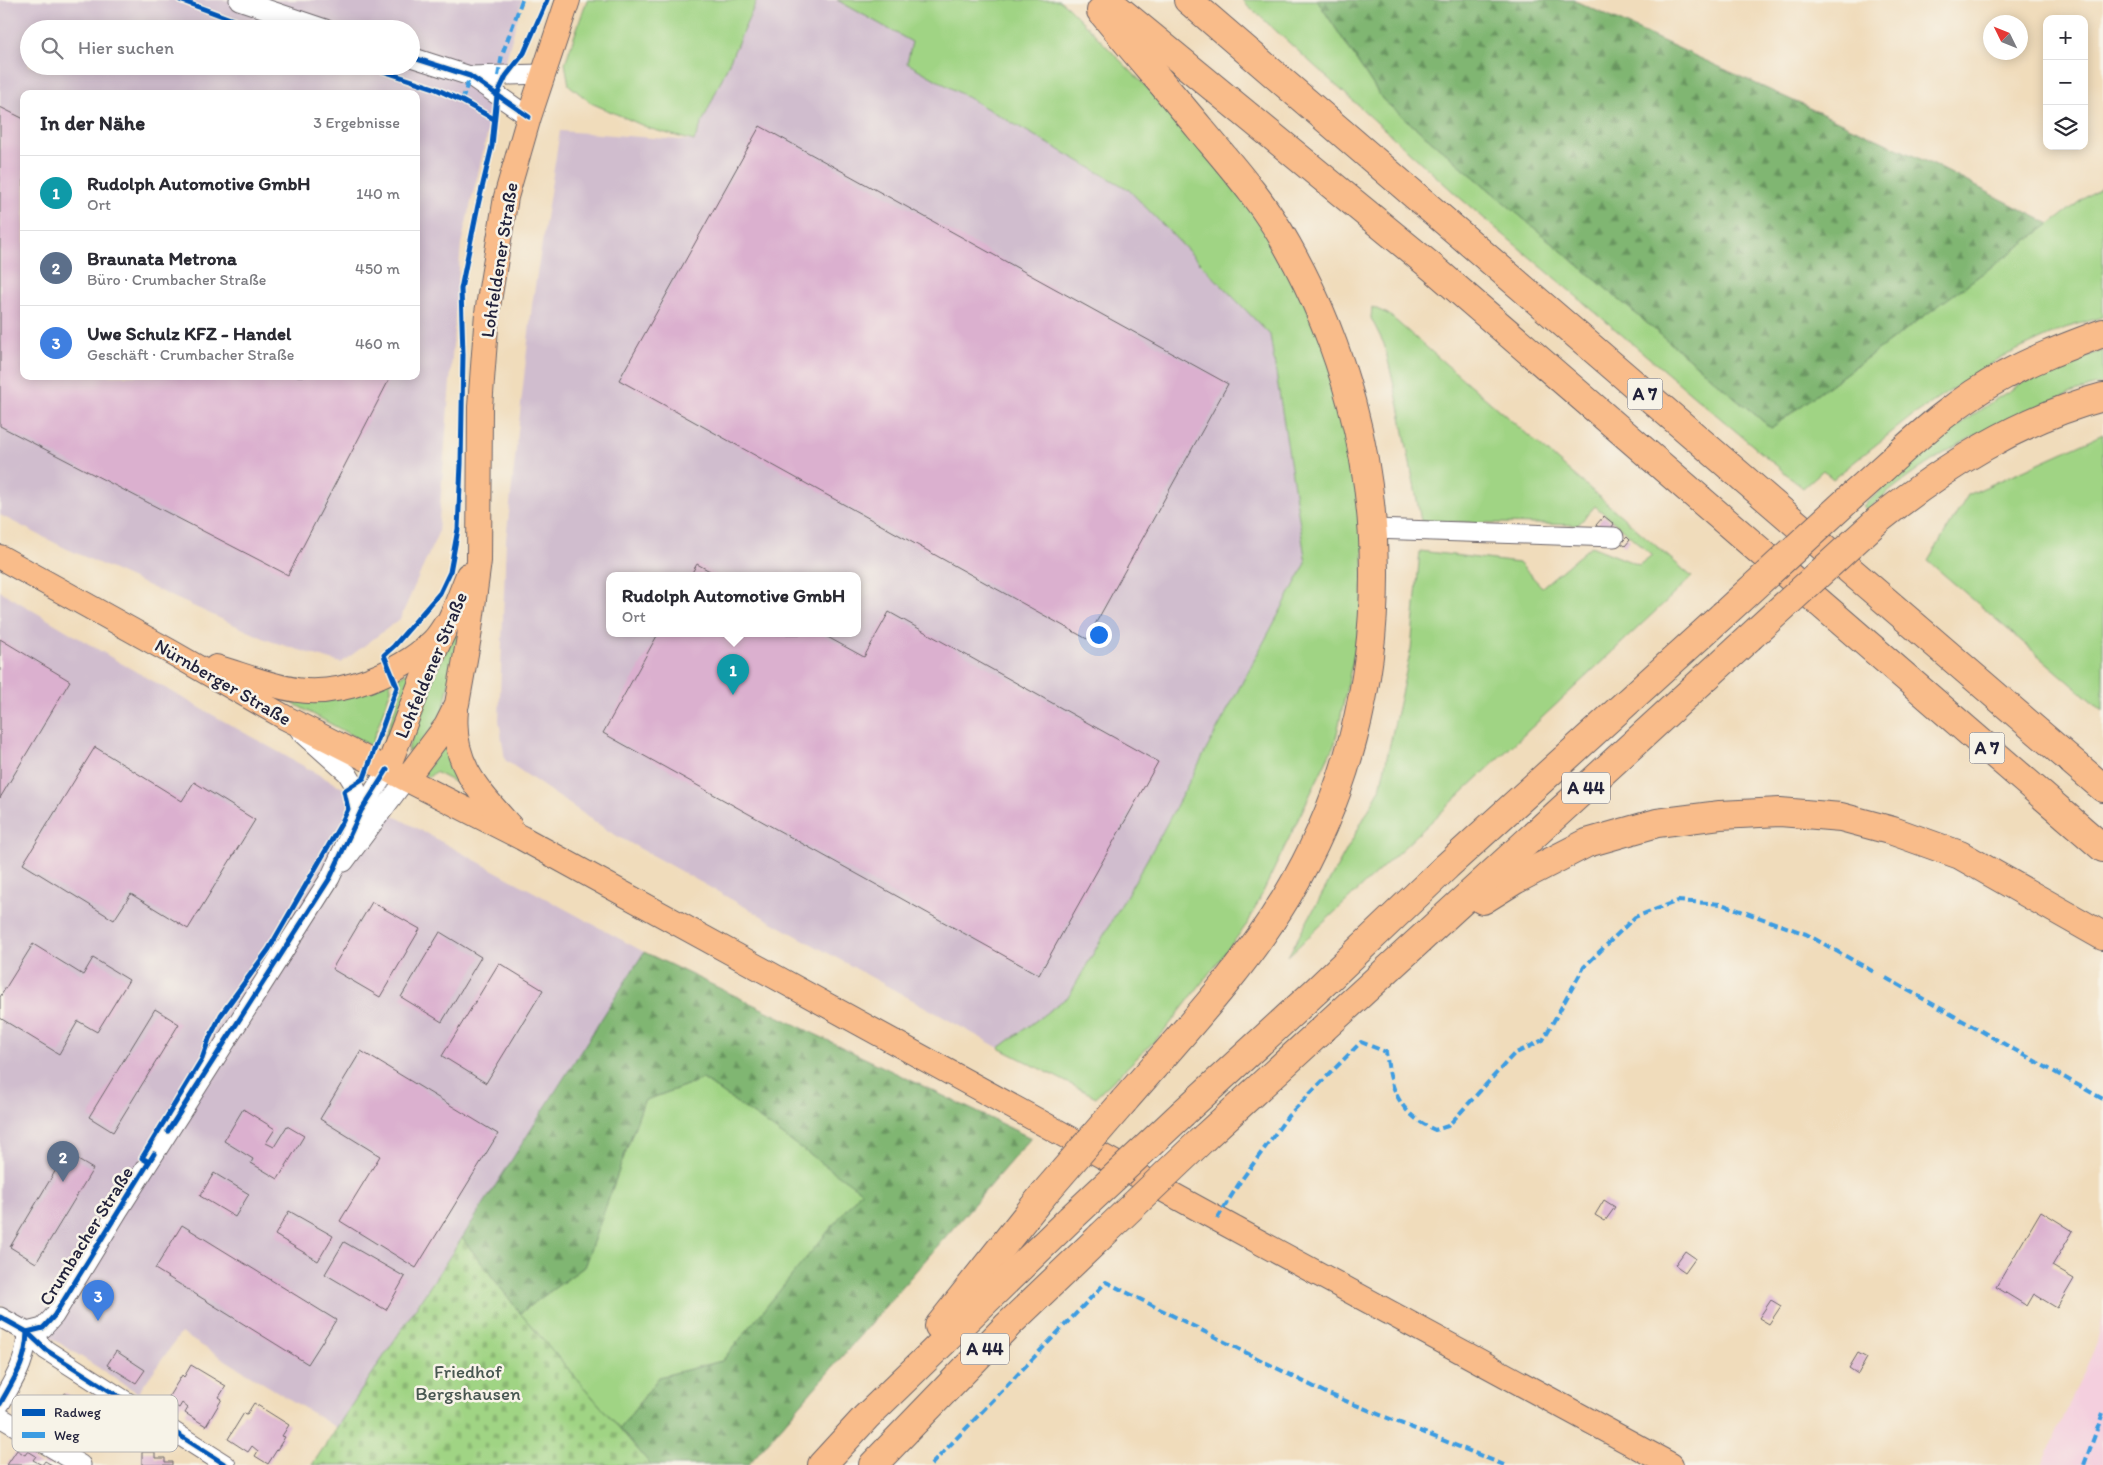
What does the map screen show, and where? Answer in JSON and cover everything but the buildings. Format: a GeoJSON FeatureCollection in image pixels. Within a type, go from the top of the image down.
{"type":"FeatureCollection","features":[{"type":"Feature","properties":{"kind":"highway"},"geometry":{"type":"LineString","coordinates":[[866,1417],[1043,1195],[1255,946],[1288,894],[1316,838],[1339,781],[1357,722],[1368,660],[1374,599],[1373,529],[1368,475],[1356,415],[1338,356],[1315,298],[1286,243],[1253,192],[1092,0]]}},
{"type":"Feature","properties":{"kind":"highway","name":"A 7"},"geometry":{"type":"LineString","coordinates":[[1107,0],[1433,268],[2103,848]]}},
{"type":"Feature","properties":{"kind":"highway","name":"A 7"},"geometry":{"type":"LineString","coordinates":[[1188,0],[2103,788]]}},
{"type":"Feature","properties":{"kind":"highway"},"geometry":{"type":"LineString","coordinates":[[822,1465],[866,1417],[1070,1219],[1317,990],[1447,866],[1852,496],[1954,408],[2003,376],[2055,351],[2103,333]]}},
{"type":"Feature","properties":{"kind":"highway","name":"A 44"},"geometry":{"type":"LineString","coordinates":[[873,1465],[1008,1325],[1205,1136],[1878,520],[1920,487],[1968,455],[2027,424],[2103,396]]}},
{"type":"Feature","properties":{"kind":"highway"},"geometry":{"type":"LineString","coordinates":[[1422,939],[1515,880],[1587,843],[1657,823],[1720,814],[1780,812],[1841,817],[1893,831],[1960,855],[2103,936]]}},
{"type":"Feature","properties":{"kind":"main road","name":"Lohfeldener Straße"},"geometry":{"type":"LineString","coordinates":[[397,774],[446,726],[457,704],[480,561],[480,407],[487,313],[506,197],[542,74],[568,0]]}},
{"type":"Feature","properties":{"kind":"main road","name":"Lohfeldener Straße"},"geometry":{"type":"LineString","coordinates":[[397,774],[424,674],[464,586],[479,529]]}},
{"type":"Feature","properties":{"kind":"main road","name":"Nürnberger Straße"},"geometry":{"type":"LineString","coordinates":[[0,557],[286,718],[522,838],[1217,1220],[1671,1465]]}},
{"type":"Feature","properties":{"kind":"main road"},"geometry":{"type":"LineString","coordinates":[[171,652],[272,684],[299,690],[322,691],[356,684],[391,670],[432,643],[446,625]]}},
{"type":"Feature","properties":{"kind":"main road"},"geometry":{"type":"LineString","coordinates":[[457,704],[455,737],[461,760],[470,780],[522,838]]}},
{"type":"Feature","properties":{"kind":"street"},"geometry":{"type":"LineString","coordinates":[[239,0],[298,20]]}},
{"type":"Feature","properties":{"kind":"street"},"geometry":{"type":"LineString","coordinates":[[420,60],[470,76],[529,116]]}},
{"type":"Feature","properties":{"kind":"street"},"geometry":{"type":"LineString","coordinates":[[470,76],[542,74]]}},
{"type":"Feature","properties":{"kind":"street"},"geometry":{"type":"LineString","coordinates":[[1373,529],[1614,537]]}},
{"type":"Feature","properties":{"kind":"street"},"geometry":{"type":"LineString","coordinates":[[286,718],[347,773],[356,786],[361,811]]}},
{"type":"Feature","properties":{"kind":"street","name":"Crumbacher Straße"},"geometry":{"type":"LineString","coordinates":[[27,1332],[43,1328],[54,1316],[146,1160],[330,878],[361,811],[397,774]]}},
{"type":"Feature","properties":{"kind":"street","name":"Crumbacher Straße"},"geometry":{"type":"LineString","coordinates":[[330,878],[354,851],[397,774]]}},
{"type":"Feature","properties":{"kind":"street"},"geometry":{"type":"LineString","coordinates":[[0,1317],[27,1332],[46,1350],[116,1395]]}},
{"type":"Feature","properties":{"kind":"street"},"geometry":{"type":"LineString","coordinates":[[0,1404],[23,1363],[27,1332]]}},
{"type":"Feature","properties":{"kind":"street"},"geometry":{"type":"LineString","coordinates":[[0,1417],[12,1424]]}},
{"type":"Feature","properties":{"kind":"street"},"geometry":{"type":"LineString","coordinates":[[178,1434],[226,1465]]}},
{"type":"Feature","properties":{"kind":"street"},"geometry":{"type":"LineString","coordinates":[[59,1452],[81,1465]]}},
{"type":"Feature","properties":{"kind":"shaded area"},"geometry":{"type":"Polygon","coordinates":[[[0,0],[522,0],[461,244],[438,533],[400,619],[341,663],[270,641],[65,548],[0,515],[0,0]]]}},
{"type":"Feature","properties":{"kind":"shaded area"},"geometry":{"type":"Polygon","coordinates":[[[757,0],[837,0],[912,42],[907,63],[1128,189],[1270,335],[1306,563],[1157,842],[1069,996],[999,1048],[610,832],[505,760],[499,720],[506,540],[532,305],[560,131],[694,141],[757,0]]]}},
{"type":"Feature","properties":{"kind":"shaded area"},"geometry":{"type":"Polygon","coordinates":[[[0,591],[119,662],[330,781],[644,952],[462,1238],[337,1428],[181,1333],[138,1393],[0,1305],[0,591]]]}},
{"type":"Feature","properties":{"kind":"shaded area"},"geometry":{"type":"Polygon","coordinates":[[[2103,1315],[2103,1465],[2042,1465],[2097,1343],[2103,1315]]]}},
{"type":"Feature","properties":{"kind":"green space"},"geometry":{"type":"Polygon","coordinates":[[[587,0],[757,0],[694,141],[651,129],[591,103],[569,85],[565,63],[587,0]]]}},
{"type":"Feature","properties":{"kind":"green space"},"geometry":{"type":"Polygon","coordinates":[[[837,0],[1059,0],[1068,7],[1215,157],[1294,274],[1331,356],[1365,497],[1362,617],[1335,743],[1248,923],[1163,1033],[1096,1097],[999,1048],[1069,996],[1157,842],[1306,563],[1270,335],[1128,189],[907,63],[912,42],[837,0]]]}},
{"type":"Feature","properties":{"kind":"green space"},"geometry":{"type":"Polygon","coordinates":[[[1242,0],[1317,0],[1383,100],[1771,428],[2103,185],[2103,317],[2065,328],[2000,358],[1912,416],[1833,479],[1823,470],[1803,488],[1460,198],[1242,0]]]}},
{"type":"Feature","properties":{"kind":"green space"},"geometry":{"type":"Polygon","coordinates":[[[1317,0],[1573,0],[1938,167],[2050,224],[1771,428],[1383,100],[1317,0]]]}},
{"type":"Feature","properties":{"kind":"green space"},"geometry":{"type":"Polygon","coordinates":[[[1372,307],[1388,314],[1692,577],[1288,956],[1380,789],[1411,649],[1420,551],[1519,563],[1542,587],[1591,546],[1639,565],[1652,555],[1595,506],[1578,525],[1421,521],[1399,406],[1384,344],[1371,318],[1372,307]]]}},
{"type":"Feature","properties":{"kind":"green space"},"geometry":{"type":"Polygon","coordinates":[[[2103,351],[2103,383],[2039,405],[1978,434],[1920,468],[1867,510],[1863,506],[1917,459],[1974,414],[2036,376],[2069,361],[2103,351]]]}},
{"type":"Feature","properties":{"kind":"green space"},"geometry":{"type":"Polygon","coordinates":[[[2103,434],[2103,711],[1928,561],[1968,495],[2103,434]]]}},
{"type":"Feature","properties":{"kind":"green space"},"geometry":{"type":"Polygon","coordinates":[[[458,623],[462,624],[442,716],[416,748],[407,752],[422,706],[458,623]]]}},
{"type":"Feature","properties":{"kind":"green space"},"geometry":{"type":"Polygon","coordinates":[[[414,669],[383,750],[386,734],[402,687],[399,677],[414,669]]]}},
{"type":"Feature","properties":{"kind":"green space"},"geometry":{"type":"Polygon","coordinates":[[[390,680],[391,689],[371,746],[287,700],[390,680]]]}},
{"type":"Feature","properties":{"kind":"green space"},"geometry":{"type":"Polygon","coordinates":[[[445,745],[462,786],[435,772],[429,777],[423,773],[445,745]]]}},
{"type":"Feature","properties":{"kind":"green space"},"geometry":{"type":"Polygon","coordinates":[[[644,952],[1031,1138],[748,1465],[651,1465],[620,1429],[659,1377],[722,1361],[861,1191],[703,1079],[644,1101],[584,1267],[520,1313],[462,1238],[644,952]]]}},
{"type":"Feature","properties":{"kind":"green space"},"geometry":{"type":"Polygon","coordinates":[[[703,1079],[862,1191],[722,1361],[659,1377],[620,1429],[520,1313],[584,1267],[644,1101],[703,1079]]]}},
{"type":"Feature","properties":{"kind":"green space","name":"Friedhof Bergshausen"},"geometry":{"type":"Polygon","coordinates":[[[462,1238],[520,1313],[651,1465],[312,1465],[462,1238]]]}},
{"type":"Feature","properties":{"kind":"marked path"},"geometry":{"type":"LineString","coordinates":[[498,76],[502,55],[522,0]]}},
{"type":"Feature","properties":{"kind":"marked path"},"geometry":{"type":"LineString","coordinates":[[462,101],[470,76]]}},
{"type":"Feature","properties":{"kind":"marked path"},"geometry":{"type":"LineString","coordinates":[[1217,1219],[1240,1182],[1288,1116],[1361,1042],[1386,1052],[1398,1098],[1412,1116],[1435,1130],[1448,1126],[1514,1054],[1543,1040],[1584,967],[1635,917],[1678,901],[1721,904],[1806,934],[1874,972]]}},
{"type":"Feature","properties":{"kind":"marked path"},"geometry":{"type":"LineString","coordinates":[[1886,978],[2103,1099]]}},
{"type":"Feature","properties":{"kind":"marked path"},"geometry":{"type":"LineString","coordinates":[[931,1465],[1106,1282],[1326,1393],[1504,1465]]}},
{"type":"Feature","properties":{"kind":"marked path"},"geometry":{"type":"LineString","coordinates":[[2084,1465],[2103,1413]]}},
{"type":"Feature","properties":{"kind":"cycle path"},"geometry":{"type":"LineString","coordinates":[[180,0],[233,20]]}},
{"type":"Feature","properties":{"kind":"cycle path"},"geometry":{"type":"LineString","coordinates":[[149,1162],[142,1158],[202,1059],[209,1039],[221,1015],[269,949],[341,824],[348,809],[344,791],[364,778],[397,687],[384,655],[440,593],[450,572],[458,529],[461,464],[463,355],[461,289],[492,146],[497,95],[506,76],[524,53],[547,0]]}},
{"type":"Feature","properties":{"kind":"cycle path"},"geometry":{"type":"LineString","coordinates":[[420,60],[470,76],[529,117]]}},
{"type":"Feature","properties":{"kind":"cycle path"},"geometry":{"type":"LineString","coordinates":[[395,75],[434,88],[494,119]]}},
{"type":"Feature","properties":{"kind":"cycle path"},"geometry":{"type":"LineString","coordinates":[[168,1131],[330,878],[361,811],[387,770]]}},
{"type":"Feature","properties":{"kind":"cycle path"},"geometry":{"type":"LineString","coordinates":[[27,1332],[43,1328],[54,1316],[154,1154]]}},
{"type":"Feature","properties":{"kind":"cycle path"},"geometry":{"type":"LineString","coordinates":[[0,1317],[27,1332],[46,1350],[116,1395]]}},
{"type":"Feature","properties":{"kind":"cycle path"},"geometry":{"type":"LineString","coordinates":[[0,1404],[15,1378],[22,1361],[27,1332]]}},
{"type":"Feature","properties":{"kind":"cycle path"},"geometry":{"type":"LineString","coordinates":[[178,1434],[226,1465]]}},
{"type":"Feature","properties":{"kind":"place","name":"Rudolph Automotive GmbH"},"geometry":{"type":"Point","coordinates":[733,695]}},
{"type":"Feature","properties":{"kind":"place","name":"Braunata Metrona"},"geometry":{"type":"Point","coordinates":[63,1182]}},
{"type":"Feature","properties":{"kind":"place","name":"Uwe Schulz KFZ - Handel"},"geometry":{"type":"Point","coordinates":[98,1321]}}]}
